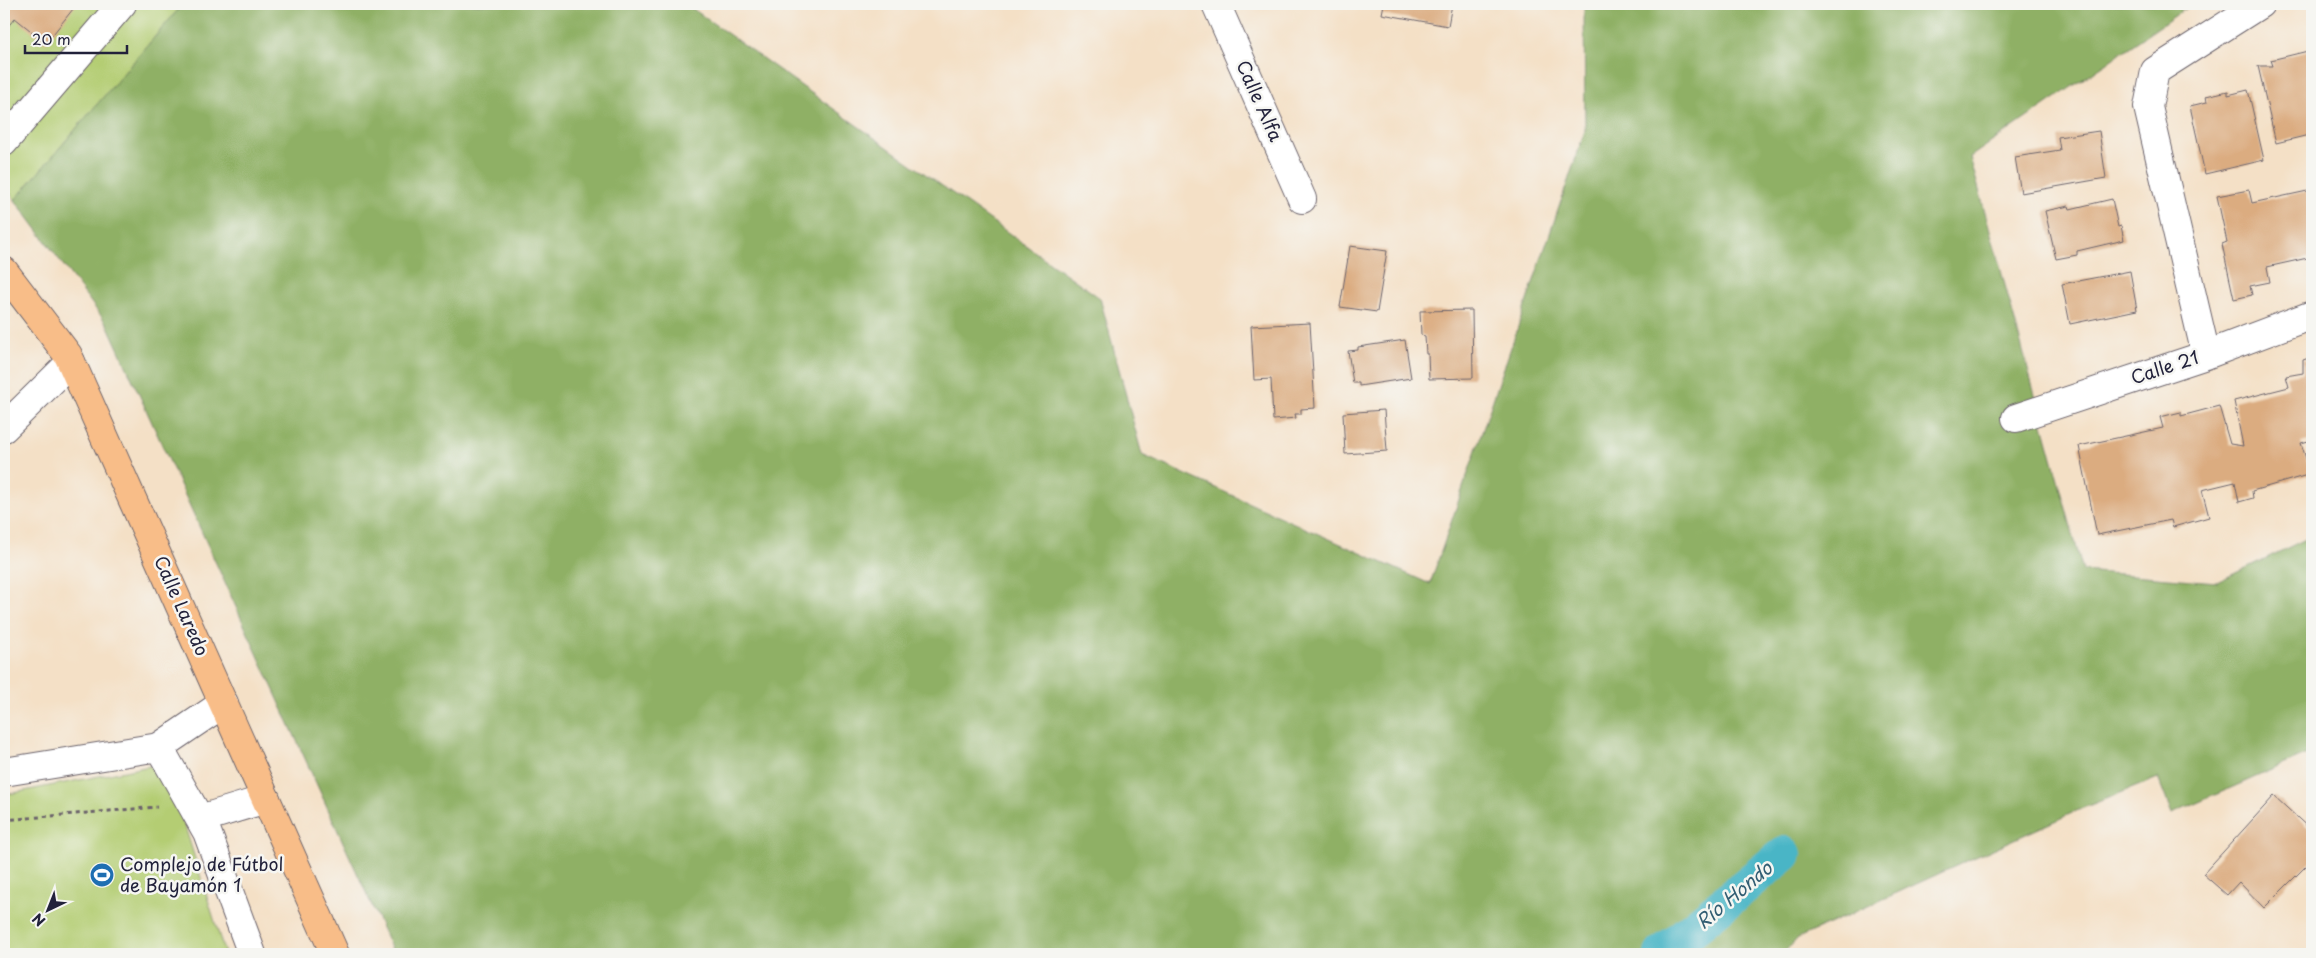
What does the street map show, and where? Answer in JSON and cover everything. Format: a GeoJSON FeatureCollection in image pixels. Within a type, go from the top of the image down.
{"type":"FeatureCollection","features":[{"type":"Feature","properties":{"kind":"main road","name":"Calle Laredo"},"geometry":{"type":"LineString","coordinates":[[4,271],[71,362],[335,954]]}},
{"type":"Feature","properties":{"kind":"street"},"geometry":{"type":"LineString","coordinates":[[4,142],[122,4]]}},
{"type":"Feature","properties":{"kind":"street","name":"Calle Alfa"},"geometry":{"type":"LineString","coordinates":[[1216,4],[1302,199]]}},
{"type":"Feature","properties":{"kind":"street"},"geometry":{"type":"LineString","coordinates":[[2206,354],[2148,106],[2155,71],[2260,4]]}},
{"type":"Feature","properties":{"kind":"street","name":"Calle 21"},"geometry":{"type":"LineString","coordinates":[[2016,418],[2206,354],[2312,315]]}},
{"type":"Feature","properties":{"kind":"street"},"geometry":{"type":"LineString","coordinates":[[4,428],[71,362]]}},
{"type":"Feature","properties":{"kind":"street"},"geometry":{"type":"LineString","coordinates":[[5,770],[159,747],[224,703]]}},
{"type":"Feature","properties":{"kind":"street"},"geometry":{"type":"LineString","coordinates":[[159,747],[200,819],[252,954]]}},
{"type":"Feature","properties":{"kind":"street"},"geometry":{"type":"LineString","coordinates":[[200,819],[266,799]]}},
{"type":"Feature","properties":{"kind":"path"},"geometry":{"type":"LineString","coordinates":[[4,820],[136,808],[158,807],[165,811]]}},
{"type":"Feature","properties":{"kind":"green space"},"geometry":{"type":"Polygon","coordinates":[[[4,4],[183,4],[15,200],[4,186],[4,4]]]}},
{"type":"Feature","properties":{"kind":"green space"},"geometry":{"type":"Polygon","coordinates":[[[183,4],[686,4],[1100,298],[1142,455],[1430,584],[1585,131],[1584,4],[2192,4],[1970,157],[2083,571],[2217,582],[2312,536],[2312,752],[2172,814],[2158,778],[2083,808],[1798,938],[1783,954],[394,954],[107,324],[15,200],[183,4]]]}},
{"type":"Feature","properties":{"kind":"green space","name":"Complejo de Fútbol de Bayamón 1"},"geometry":{"type":"Polygon","coordinates":[[[165,763],[225,954],[4,954],[4,795],[165,763]]]}},
{"type":"Feature","properties":{"kind":"building"},"geometry":{"type":"Polygon","coordinates":[[[4,4],[77,4],[46,43],[15,18],[4,31],[4,4]]]}},
{"type":"Feature","properties":{"kind":"building"},"geometry":{"type":"Polygon","coordinates":[[[1384,4],[1452,4],[1448,26],[1382,14],[1384,4]]]}},
{"type":"Feature","properties":{"kind":"building"},"geometry":{"type":"Polygon","coordinates":[[[2312,50],[2312,146],[2309,135],[2276,143],[2258,66],[2273,66],[2271,60],[2312,50]]]}},
{"type":"Feature","properties":{"kind":"building"},"geometry":{"type":"Polygon","coordinates":[[[2248,90],[2264,160],[2205,174],[2190,106],[2207,102],[2206,96],[2228,91],[2228,95],[2248,90]]]}},
{"type":"Feature","properties":{"kind":"building"},"geometry":{"type":"Polygon","coordinates":[[[2099,131],[2106,178],[2021,193],[2015,157],[2060,150],[2058,137],[2099,131]]]}},
{"type":"Feature","properties":{"kind":"building"},"geometry":{"type":"Polygon","coordinates":[[[2249,190],[2252,203],[2312,190],[2312,257],[2267,267],[2270,282],[2250,286],[2252,295],[2234,299],[2222,244],[2227,242],[2217,196],[2249,190]]]}},
{"type":"Feature","properties":{"kind":"building"},"geometry":{"type":"Polygon","coordinates":[[[2112,199],[2118,227],[2121,226],[2124,240],[2077,251],[2077,255],[2056,259],[2045,211],[2069,206],[2070,209],[2112,199]]]}},
{"type":"Feature","properties":{"kind":"building"},"geometry":{"type":"Polygon","coordinates":[[[1350,246],[1387,251],[1377,312],[1340,307],[1350,246]]]}},
{"type":"Feature","properties":{"kind":"building"},"geometry":{"type":"Polygon","coordinates":[[[2130,271],[2137,310],[2070,324],[2062,284],[2130,271]]]}},
{"type":"Feature","properties":{"kind":"building"},"geometry":{"type":"Polygon","coordinates":[[[1472,310],[1473,378],[1429,379],[1428,354],[1426,354],[1425,336],[1421,335],[1420,311],[1472,310]]]}},
{"type":"Feature","properties":{"kind":"building"},"geometry":{"type":"Polygon","coordinates":[[[1310,323],[1315,408],[1301,409],[1301,414],[1295,414],[1296,418],[1273,420],[1271,379],[1254,380],[1251,326],[1310,323]]]}},
{"type":"Feature","properties":{"kind":"building"},"geometry":{"type":"Polygon","coordinates":[[[1405,340],[1411,378],[1359,386],[1359,383],[1353,383],[1348,351],[1358,350],[1358,347],[1405,340]]]}},
{"type":"Feature","properties":{"kind":"building"},"geometry":{"type":"Polygon","coordinates":[[[2312,357],[2312,440],[2301,443],[2311,474],[2252,491],[2253,498],[2239,502],[2235,482],[2202,490],[2209,517],[2173,527],[2171,520],[2097,535],[2079,446],[2163,428],[2160,417],[2181,412],[2181,416],[2219,406],[2230,444],[2243,446],[2234,401],[2289,387],[2286,376],[2303,373],[2303,360],[2312,357]]]}},
{"type":"Feature","properties":{"kind":"building"},"geometry":{"type":"Polygon","coordinates":[[[1384,410],[1387,451],[1345,454],[1343,413],[1384,410]]]}},
{"type":"Feature","properties":{"kind":"building"},"geometry":{"type":"Polygon","coordinates":[[[2274,796],[2312,831],[2312,860],[2264,908],[2239,882],[2227,895],[2203,874],[2274,796]]]}},
{"type":"Feature","properties":{"kind":"waterway","name":"Río Hondo"},"geometry":{"type":"LineString","coordinates":[[1662,954],[1784,854]]}},
{"type":"Feature","properties":{"kind":"place","name":"Complejo de Fútbol de Bayamón 1"},"geometry":{"type":"Point","coordinates":[102,875]}}]}
